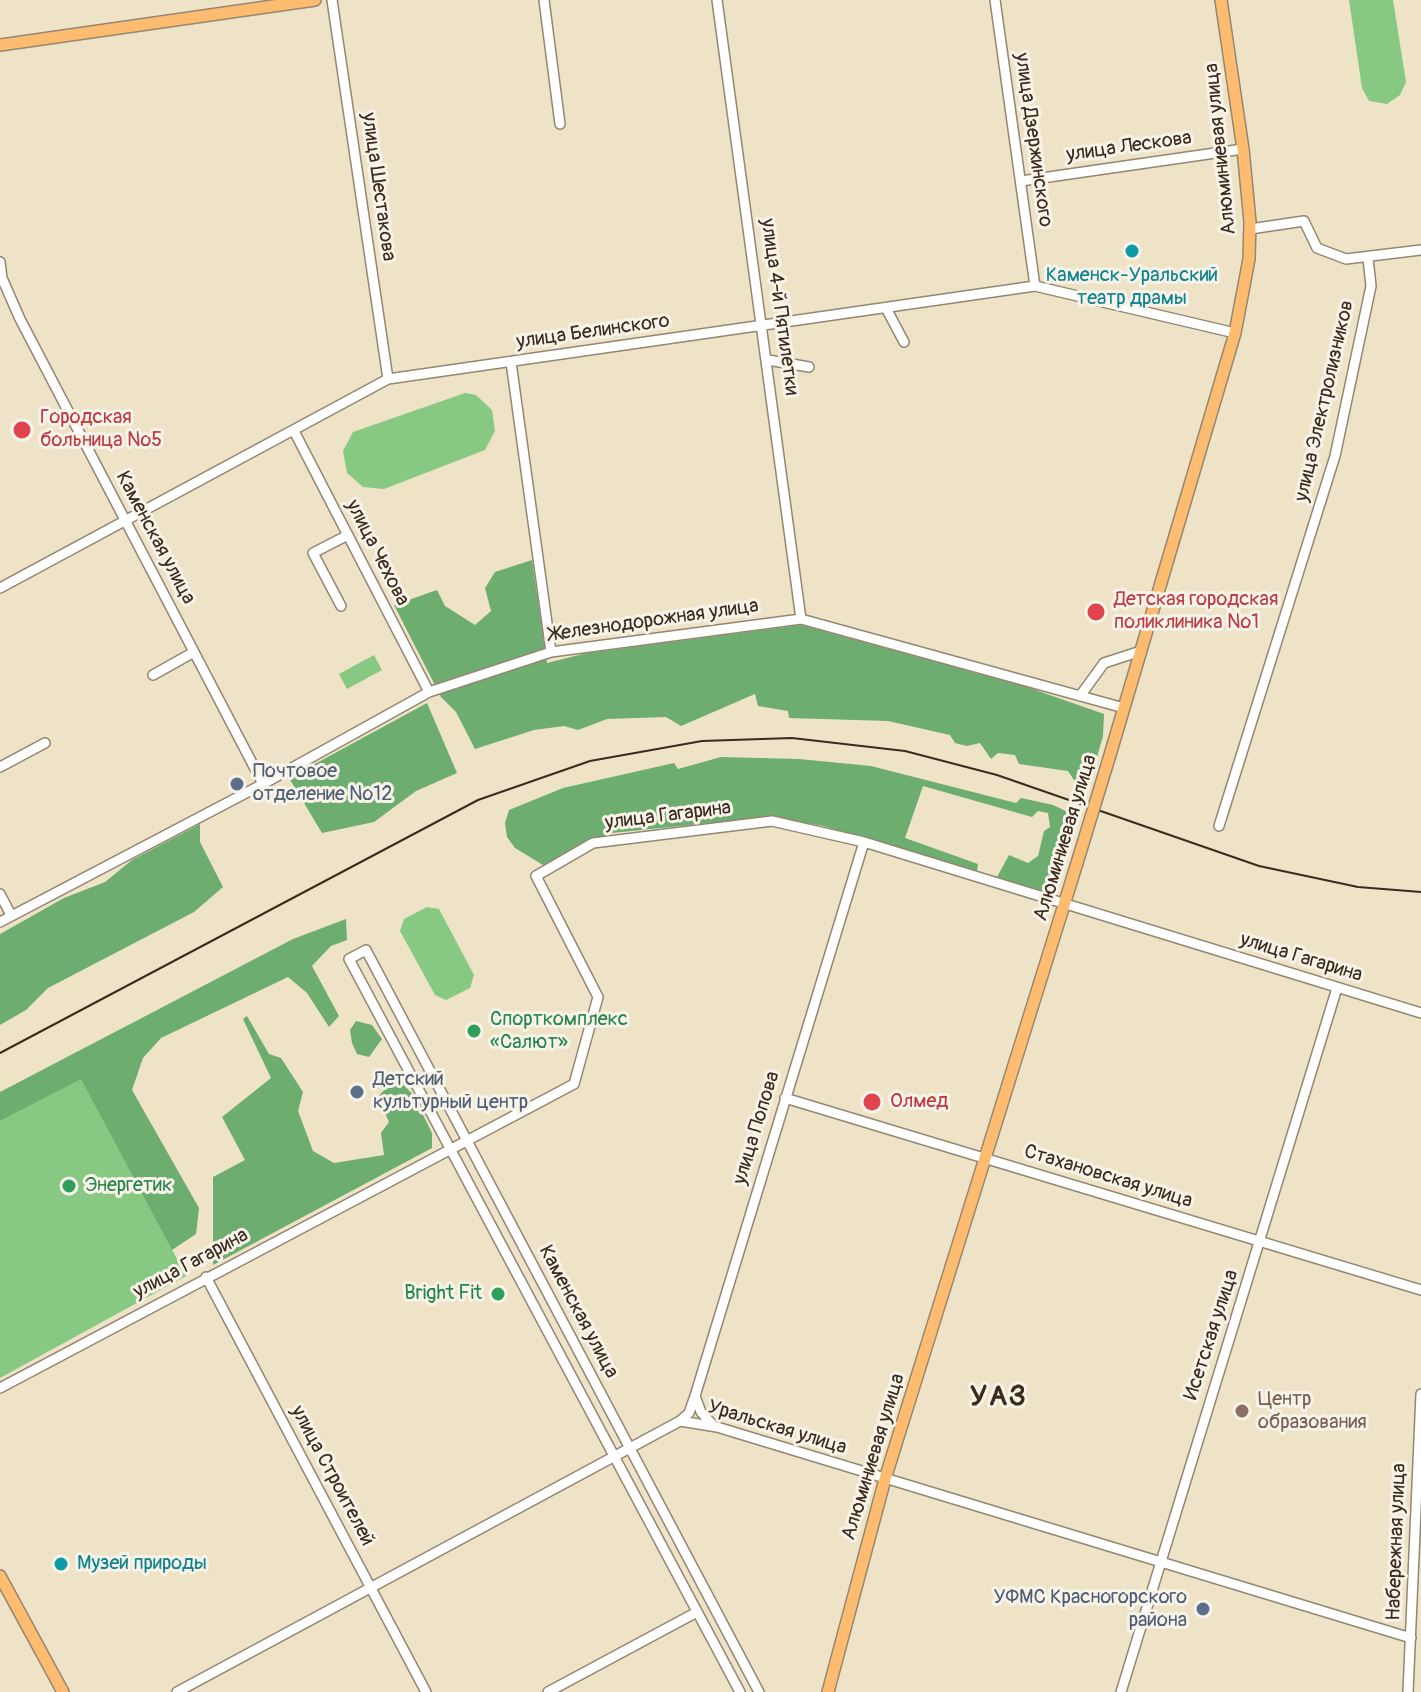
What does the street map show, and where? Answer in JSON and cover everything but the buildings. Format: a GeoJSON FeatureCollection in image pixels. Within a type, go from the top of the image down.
{"type":"FeatureCollection","features":[{"type":"Feature","properties":{"kind":"main road"},"geometry":{"type":"LineString","coordinates":[[0,45],[315,0]]}},
{"type":"Feature","properties":{"kind":"main road","name":"Алюминиевая улица"},"geometry":{"type":"LineString","coordinates":[[830,1673],[885,1479],[1110,755],[1235,333],[1249,259],[1250,229],[1243,149],[1221,0]]}},
{"type":"Feature","properties":{"kind":"main road"},"geometry":{"type":"LineString","coordinates":[[0,1576],[63,1692]]}},
{"type":"Feature","properties":{"kind":"main road"},"geometry":{"type":"LineString","coordinates":[[820,1692],[830,1673]]}},
{"type":"Feature","properties":{"kind":"main road"},"geometry":{"type":"LineString","coordinates":[[828,1692],[830,1673]]}},
{"type":"Feature","properties":{"kind":"street","name":"улица Шестакова"},"geometry":{"type":"LineString","coordinates":[[332,0],[388,379]]}},
{"type":"Feature","properties":{"kind":"street"},"geometry":{"type":"LineString","coordinates":[[544,0],[560,124]]}},
{"type":"Feature","properties":{"kind":"street","name":"улица 4-й Пятилетки"},"geometry":{"type":"LineString","coordinates":[[717,0],[764,326],[801,619]]}},
{"type":"Feature","properties":{"kind":"street","name":"улица Дзержинского"},"geometry":{"type":"LineString","coordinates":[[995,0],[1035,286]]}},
{"type":"Feature","properties":{"kind":"street","name":"улица Лескова"},"geometry":{"type":"LineString","coordinates":[[1021,181],[1243,149]]}},
{"type":"Feature","properties":{"kind":"street"},"geometry":{"type":"LineString","coordinates":[[1250,229],[1304,221],[1317,248],[1346,259],[1421,250]]}},
{"type":"Feature","properties":{"kind":"street","name":"улица Электролизников"},"geometry":{"type":"LineString","coordinates":[[1219,826],[1335,456],[1371,286],[1368,258]]}},
{"type":"Feature","properties":{"kind":"street","name":"Каменская улица"},"geometry":{"type":"LineString","coordinates":[[0,262],[2,278],[20,319],[263,784]]}},
{"type":"Feature","properties":{"kind":"street","name":"улица Белинского"},"geometry":{"type":"LineString","coordinates":[[0,588],[388,379],[1035,286],[1235,333]]}},
{"type":"Feature","properties":{"kind":"street"},"geometry":{"type":"LineString","coordinates":[[886,308],[904,342]]}},
{"type":"Feature","properties":{"kind":"street"},"geometry":{"type":"LineString","coordinates":[[768,360],[809,367]]}},
{"type":"Feature","properties":{"kind":"street"},"geometry":{"type":"LineString","coordinates":[[511,362],[551,652]]}},
{"type":"Feature","properties":{"kind":"street","name":"улица Чехова"},"geometry":{"type":"LineString","coordinates":[[294,431],[429,692]]}},
{"type":"Feature","properties":{"kind":"street"},"geometry":{"type":"LineString","coordinates":[[341,606],[313,553],[348,535]]}},
{"type":"Feature","properties":{"kind":"street","name":"Железнодорожная улица"},"geometry":{"type":"LineString","coordinates":[[0,922],[263,784],[429,692],[551,652],[801,619],[1124,708]]}},
{"type":"Feature","properties":{"kind":"street"},"geometry":{"type":"LineString","coordinates":[[1080,696],[1104,663],[1141,651]]}},
{"type":"Feature","properties":{"kind":"street"},"geometry":{"type":"LineString","coordinates":[[153,675],[194,652]]}},
{"type":"Feature","properties":{"kind":"street"},"geometry":{"type":"LineString","coordinates":[[0,767],[45,743]]}},
{"type":"Feature","properties":{"kind":"street","name":"улица Гагарина"},"geometry":{"type":"LineString","coordinates":[[0,1388],[574,1084],[598,997],[536,876],[593,843],[772,821],[864,842],[1421,1013]]}},
{"type":"Feature","properties":{"kind":"street","name":"улица Попова"},"geometry":{"type":"LineString","coordinates":[[680,1421],[689,1413],[695,1396],[864,842]]}},
{"type":"Feature","properties":{"kind":"street"},"geometry":{"type":"LineString","coordinates":[[0,894],[11,915]]}},
{"type":"Feature","properties":{"kind":"street","name":"Каменская улица"},"geometry":{"type":"LineString","coordinates":[[737,1688],[349,959],[366,950],[759,1692]]}},
{"type":"Feature","properties":{"kind":"street","name":"Исетская улица"},"geometry":{"type":"LineString","coordinates":[[1121,1692],[1337,988]]}},
{"type":"Feature","properties":{"kind":"street","name":"Стахановская улица"},"geometry":{"type":"LineString","coordinates":[[785,1098],[1421,1290]]}},
{"type":"Feature","properties":{"kind":"street","name":"улица Строителей"},"geometry":{"type":"LineString","coordinates":[[206,1277],[426,1692]]}},
{"type":"Feature","properties":{"kind":"street","name":"Набережная улица"},"geometry":{"type":"LineString","coordinates":[[1408,1692],[1421,1394]]}},
{"type":"Feature","properties":{"kind":"street"},"geometry":{"type":"LineString","coordinates":[[695,1396],[705,1418],[717,1427]]}},
{"type":"Feature","properties":{"kind":"street","name":"Уральская улица"},"geometry":{"type":"LineString","coordinates":[[177,1692],[680,1421],[717,1427],[1411,1638]]}},
{"type":"Feature","properties":{"kind":"street"},"geometry":{"type":"LineString","coordinates":[[548,1692],[697,1612]]}},
{"type":"Feature","properties":{"kind":"street"},"geometry":{"type":"LineString","coordinates":[[737,1688],[750,1676]]}},
{"type":"Feature","properties":{"kind":"green space"},"geometry":{"type":"Polygon","coordinates":[[[1349,0],[1393,0],[1406,82],[1400,95],[1387,104],[1369,101],[1362,88],[1349,0]]]}},
{"type":"Feature","properties":{"kind":"green space"},"geometry":{"type":"Polygon","coordinates":[[[465,393],[476,395],[492,410],[495,431],[485,450],[384,489],[363,487],[347,473],[343,451],[353,432],[465,393]]]}},
{"type":"Feature","properties":{"kind":"green space"},"geometry":{"type":"Polygon","coordinates":[[[532,560],[547,663],[587,653],[801,625],[1024,686],[1104,714],[1103,736],[1089,785],[1082,792],[1068,771],[1019,764],[1015,755],[998,753],[991,759],[980,743],[967,746],[955,743],[950,735],[888,721],[789,718],[788,711],[758,706],[755,694],[681,726],[666,717],[607,719],[578,730],[564,726],[534,730],[475,749],[456,712],[441,697],[394,605],[437,590],[445,606],[475,625],[491,611],[485,588],[495,572],[532,560]]]}},
{"type":"Feature","properties":{"kind":"green space"},"geometry":{"type":"Polygon","coordinates":[[[374,655],[382,670],[347,689],[339,674],[374,655]]]}},
{"type":"Feature","properties":{"kind":"green space"},"geometry":{"type":"Polygon","coordinates":[[[427,703],[457,773],[416,791],[374,822],[322,833],[289,778],[427,703]]]}},
{"type":"Feature","properties":{"kind":"green space"},"geometry":{"type":"Polygon","coordinates":[[[721,757],[799,759],[871,766],[1016,803],[1021,798],[1053,805],[1076,816],[1058,855],[1048,892],[1039,892],[997,877],[1009,855],[1028,863],[1038,856],[1044,831],[1050,827],[1048,813],[1038,811],[1032,817],[923,786],[905,838],[978,864],[977,872],[823,826],[768,817],[612,833],[543,865],[515,848],[507,837],[505,823],[509,810],[563,788],[674,763],[678,769],[721,757]]]}},
{"type":"Feature","properties":{"kind":"green space"},"geometry":{"type":"Polygon","coordinates":[[[200,824],[200,842],[223,887],[194,912],[48,988],[26,1010],[0,1025],[0,934],[64,898],[105,882],[132,860],[200,824]]]}},
{"type":"Feature","properties":{"kind":"green space"},"geometry":{"type":"Polygon","coordinates":[[[427,907],[439,909],[474,975],[470,988],[446,1000],[435,995],[400,931],[404,919],[427,907]]]}},
{"type":"Feature","properties":{"kind":"green space"},"geometry":{"type":"Polygon","coordinates":[[[346,919],[347,940],[331,946],[312,966],[339,1016],[329,1027],[307,993],[288,977],[161,1038],[143,1058],[132,1090],[199,1208],[196,1234],[172,1250],[81,1079],[0,1121],[0,1092],[293,939],[346,919]]]}},
{"type":"Feature","properties":{"kind":"green space"},"geometry":{"type":"Polygon","coordinates":[[[247,1016],[269,1054],[281,1058],[303,1092],[298,1111],[313,1151],[334,1163],[384,1155],[381,1133],[389,1122],[378,1097],[385,1089],[403,1084],[413,1095],[432,1133],[432,1148],[213,1265],[213,1177],[245,1160],[222,1117],[271,1078],[243,1019],[247,1016]]]}},
{"type":"Feature","properties":{"kind":"green space"},"geometry":{"type":"Polygon","coordinates":[[[356,1021],[372,1025],[382,1039],[369,1057],[357,1054],[352,1043],[350,1030],[356,1021]]]}},
{"type":"Feature","properties":{"kind":"green space","name":"Энергетик"},"geometry":{"type":"Polygon","coordinates":[[[81,1078],[186,1276],[0,1378],[0,1121],[81,1078]]]}},
{"type":"Feature","properties":{"kind":"railway"},"geometry":{"type":"LineString","coordinates":[[0,1053],[478,800],[590,761],[702,741],[792,738],[905,751],[997,775],[1259,866],[1358,887],[1421,892]]}},
{"type":"Feature","properties":{"kind":"place","name":"Каменск-Уральский театр драмы"},"geometry":{"type":"Point","coordinates":[1132,251]}},
{"type":"Feature","properties":{"kind":"place","name":"Городская больница №5"},"geometry":{"type":"Point","coordinates":[22,430]}},
{"type":"Feature","properties":{"kind":"place","name":"Детская городская поликлиника №1"},"geometry":{"type":"Point","coordinates":[1096,612]}},
{"type":"Feature","properties":{"kind":"place","name":"Почтовое отделение №12"},"geometry":{"type":"Point","coordinates":[237,784]}},
{"type":"Feature","properties":{"kind":"place","name":"Спорткомплекс «Салют»"},"geometry":{"type":"Point","coordinates":[474,1031]}},
{"type":"Feature","properties":{"kind":"place","name":"Детский культурный центр"},"geometry":{"type":"Point","coordinates":[357,1092]}},
{"type":"Feature","properties":{"kind":"place","name":"Олмед"},"geometry":{"type":"Point","coordinates":[872,1102]}},
{"type":"Feature","properties":{"kind":"place","name":"Энергетик"},"geometry":{"type":"Point","coordinates":[69,1186]}},
{"type":"Feature","properties":{"kind":"place","name":"Bright Fit"},"geometry":{"type":"Point","coordinates":[498,1294]}},
{"type":"Feature","properties":{"kind":"place","name":"Центр образования"},"geometry":{"type":"Point","coordinates":[1242,1411]}},
{"type":"Feature","properties":{"kind":"place","name":"Музей природы"},"geometry":{"type":"Point","coordinates":[61,1564]}},
{"type":"Feature","properties":{"kind":"place","name":"УФМС Красногорского района"},"geometry":{"type":"Point","coordinates":[1203,1609]}},
{"type":"Feature","properties":{"kind":"district","name":"УАЗ"},"geometry":{"type":"Point","coordinates":[999,1398]}}]}
